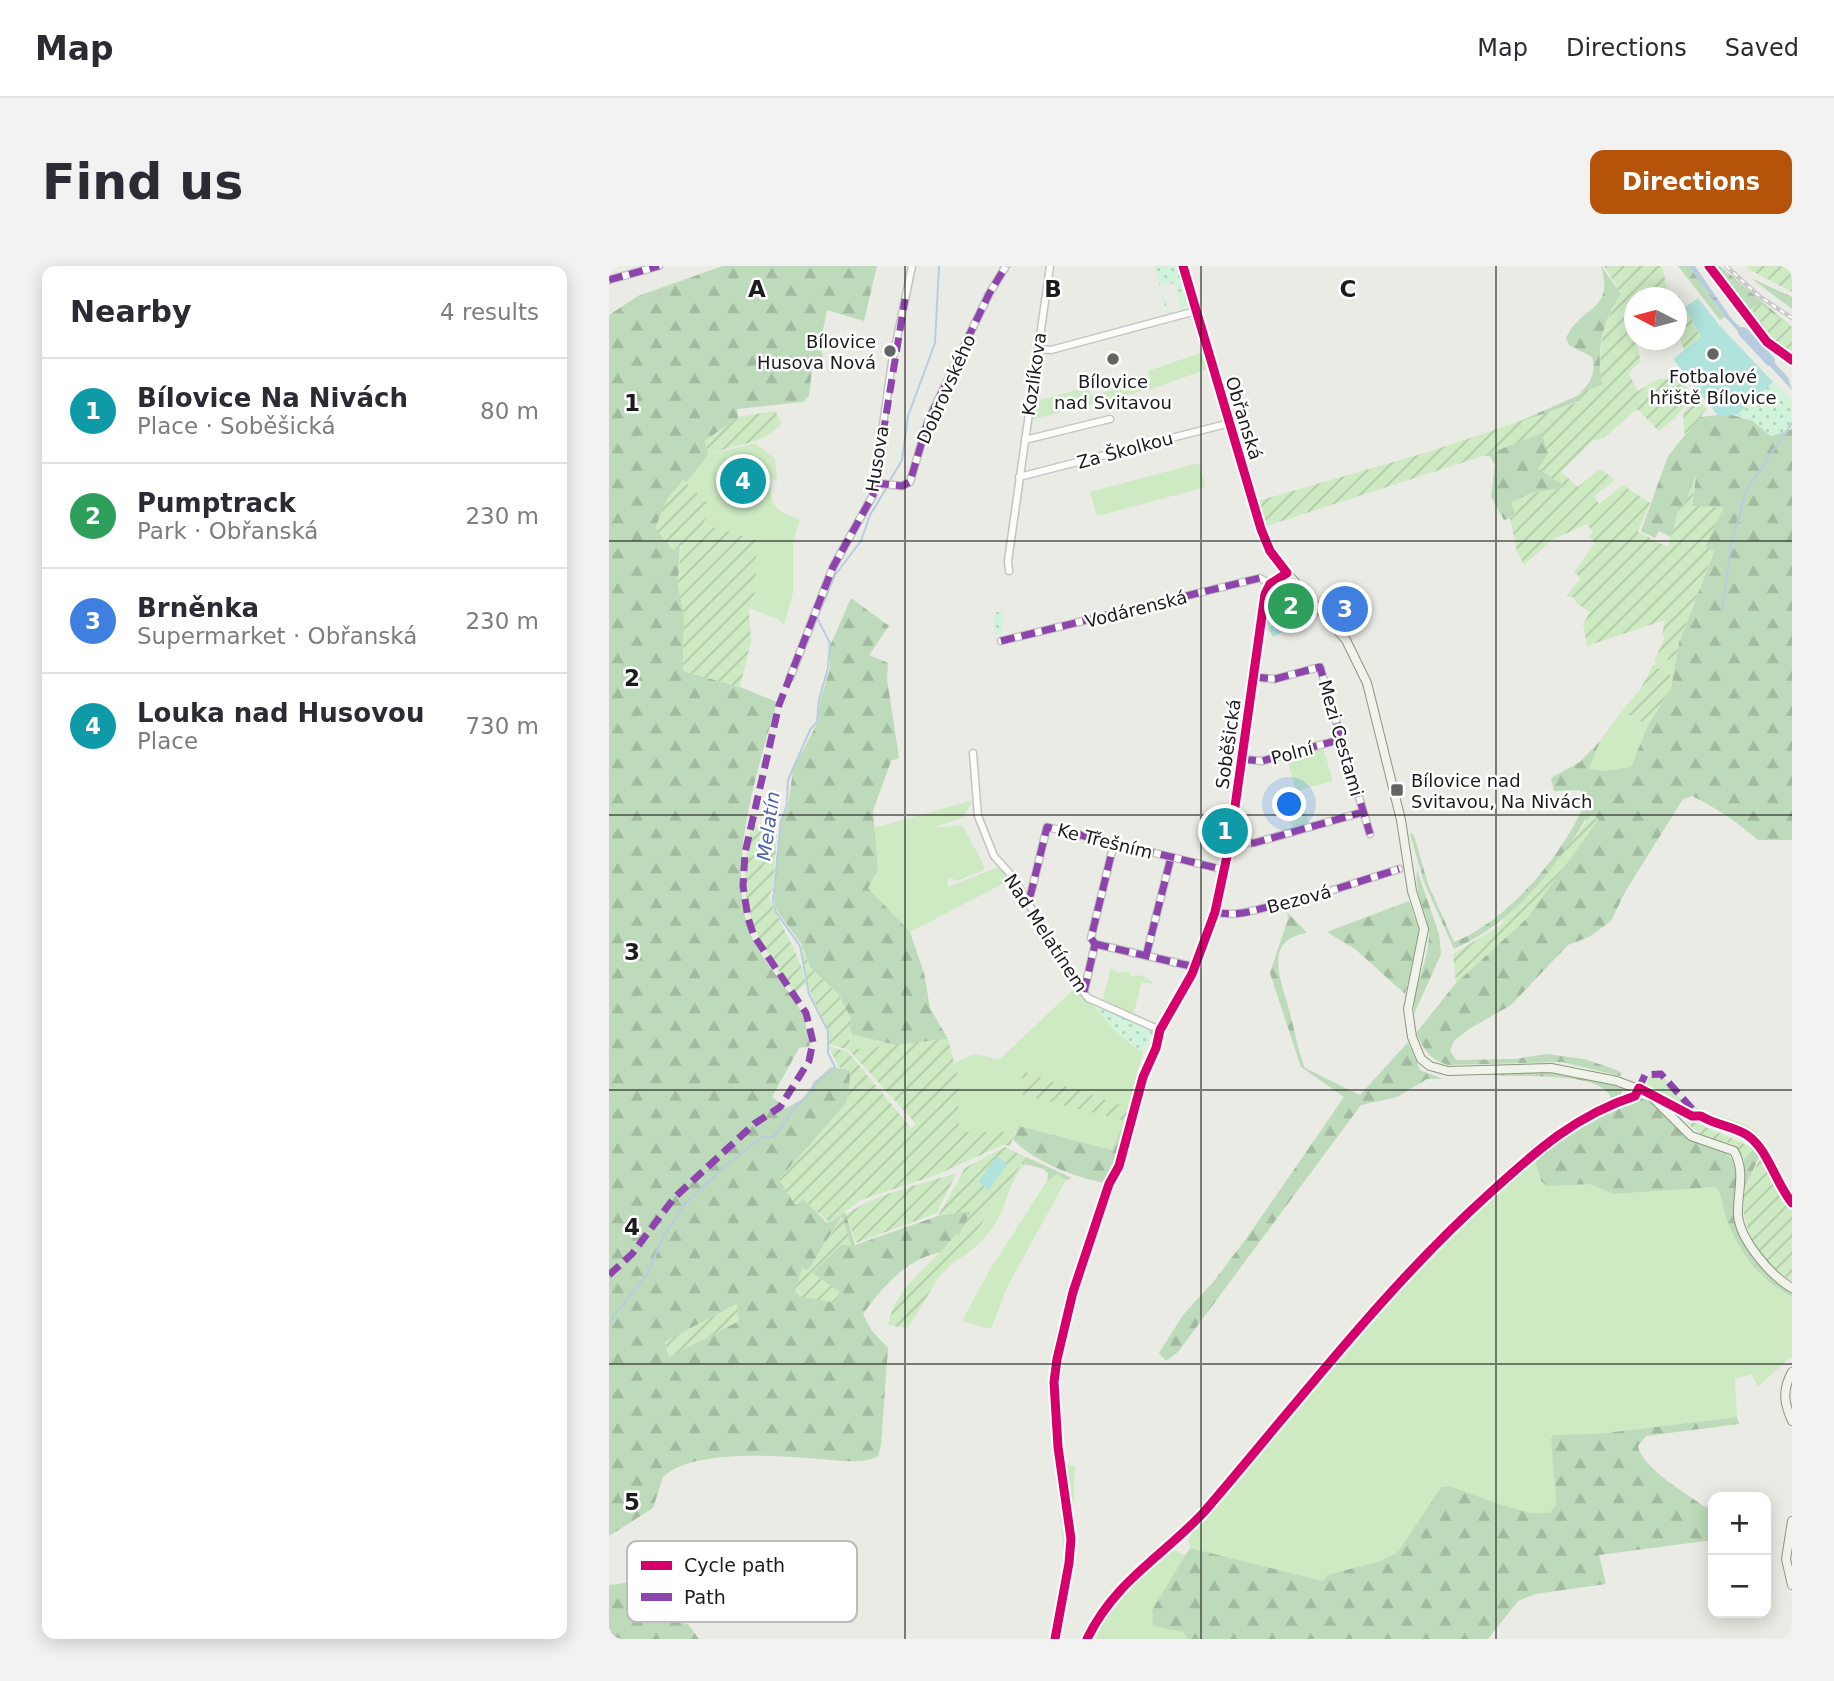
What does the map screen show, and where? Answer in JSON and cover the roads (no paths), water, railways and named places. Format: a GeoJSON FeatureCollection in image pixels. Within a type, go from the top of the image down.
{"type":"FeatureCollection","features":[{"type":"Feature","properties":{"kind":"main road","name":"Obřanská"},"geometry":{"type":"LineString","coordinates":[[1183,266],[1265,539],[1287,573],[1346,640],[1367,683],[1399,811],[1412,891],[1424,927],[1424,943],[1408,1003],[1412,1037],[1421,1059],[1441,1069],[1565,1069],[1617,1081],[1648,1093],[1691,1136],[1734,1152],[1741,1170],[1739,1226],[1775,1275],[1792,1288]]}},
{"type":"Feature","properties":{"kind":"main road"},"geometry":{"type":"LineString","coordinates":[[1792,1372],[1784,1392],[1785,1404],[1792,1421]]}},
{"type":"Feature","properties":{"kind":"main road"},"geometry":{"type":"LineString","coordinates":[[1792,1521],[1786,1559],[1792,1585]]}},
{"type":"Feature","properties":{"kind":"street"},"geometry":{"type":"LineString","coordinates":[[609,279],[657,266]]}},
{"type":"Feature","properties":{"kind":"street","name":"Husova"},"geometry":{"type":"LineString","coordinates":[[790,678],[833,567],[866,510],[875,483],[893,362],[912,266]]}},
{"type":"Feature","properties":{"kind":"street","name":"Dobrovského"},"geometry":{"type":"LineString","coordinates":[[875,483],[902,486],[910,482],[928,421],[989,294],[1006,266]]}},
{"type":"Feature","properties":{"kind":"street","name":"Kozlíkova"},"geometry":{"type":"LineString","coordinates":[[1009,571],[1019,477],[1050,266]]}},
{"type":"Feature","properties":{"kind":"street"},"geometry":{"type":"LineString","coordinates":[[1038,349],[1051,350],[1196,311]]}},
{"type":"Feature","properties":{"kind":"street","name":"Kozlíkova"},"geometry":{"type":"LineString","coordinates":[[1025,440],[1110,419]]}},
{"type":"Feature","properties":{"kind":"street","name":"Za Školkou"},"geometry":{"type":"LineString","coordinates":[[1019,477],[1230,422]]}},
{"type":"Feature","properties":{"kind":"street"},"geometry":{"type":"LineString","coordinates":[[1270,584],[1287,573]]}},
{"type":"Feature","properties":{"kind":"street","name":"Vodárenská"},"geometry":{"type":"LineString","coordinates":[[1002,641],[1260,578],[1270,584]]}},
{"type":"Feature","properties":{"kind":"street","name":"Soběšická"},"geometry":{"type":"LineString","coordinates":[[1159,1042],[1160,1030],[1195,967],[1215,912],[1230,842],[1270,584]]}},
{"type":"Feature","properties":{"kind":"street","name":"Mezi Cestami"},"geometry":{"type":"LineString","coordinates":[[1254,677],[1275,679],[1320,667],[1370,834]]}},
{"type":"Feature","properties":{"kind":"street","name":"Polní"},"geometry":{"type":"LineString","coordinates":[[1242,759],[1262,761],[1342,739]]}},
{"type":"Feature","properties":{"kind":"street","name":"Nad Melatínem"},"geometry":{"type":"LineString","coordinates":[[973,754],[978,816],[994,856],[1013,877],[1070,975],[1088,998],[1160,1030]]}},
{"type":"Feature","properties":{"kind":"street"},"geometry":{"type":"LineString","coordinates":[[1230,842],[1254,843],[1363,811]]}},
{"type":"Feature","properties":{"kind":"street","name":"Ke Třešním"},"geometry":{"type":"LineString","coordinates":[[1029,892],[1047,827],[1225,870]]}},
{"type":"Feature","properties":{"kind":"street"},"geometry":{"type":"LineString","coordinates":[[1114,843],[1091,938],[1095,944],[1195,967]]}},
{"type":"Feature","properties":{"kind":"street"},"geometry":{"type":"LineString","coordinates":[[1146,956],[1171,857]]}},
{"type":"Feature","properties":{"kind":"street"},"geometry":{"type":"LineString","coordinates":[[1379,864],[1382,874]]}},
{"type":"Feature","properties":{"kind":"street","name":"Bezová"},"geometry":{"type":"LineString","coordinates":[[1215,912],[1242,915],[1275,904],[1293,903],[1399,869]]}},
{"type":"Feature","properties":{"kind":"street"},"geometry":{"type":"LineString","coordinates":[[1084,992],[1095,944]]}},
{"type":"Feature","properties":{"kind":"water"},"geometry":{"type":"Polygon","coordinates":[[[1689,266],[1695,266],[1731,318],[1788,377],[1792,390],[1725,317],[1689,266]]]}},
{"type":"Feature","properties":{"kind":"waterway","name":"Melatín"},"geometry":{"type":"LineString","coordinates":[[889,482],[902,460],[908,416],[935,343],[939,266]]}},
{"type":"Feature","properties":{"kind":"waterway"},"geometry":{"type":"LineString","coordinates":[[1743,332],[1770,361]]}},
{"type":"Feature","properties":{"kind":"waterway"},"geometry":{"type":"LineString","coordinates":[[1722,609],[1732,541],[1747,489],[1792,423]]}},
{"type":"Feature","properties":{"kind":"waterway","name":"Melatín"},"geometry":{"type":"LineString","coordinates":[[609,1322],[648,1273],[663,1237],[685,1204],[724,1167],[762,1137],[773,1137],[796,1106],[812,1091],[814,1084],[835,1067],[828,1053],[828,1031],[809,994],[800,946],[776,912],[773,900],[781,820],[787,805],[788,780],[810,730],[817,722],[819,700],[828,668],[830,643],[817,618],[835,575],[861,541],[870,515],[887,487]]}},
{"type":"Feature","properties":{"kind":"railway"},"geometry":{"type":"LineString","coordinates":[[1726,266],[1759,296],[1792,318]]}},
{"type":"Feature","properties":{"kind":"place","name":"Bílovice Husova Nová"},"geometry":{"type":"Point","coordinates":[890,351]}},
{"type":"Feature","properties":{"kind":"place","name":"Fotbalové hřiště Bílovice"},"geometry":{"type":"Point","coordinates":[1713,354]}},
{"type":"Feature","properties":{"kind":"place","name":"Bílovice nad Svitavou"},"geometry":{"type":"Point","coordinates":[1113,359]}},
{"type":"Feature","properties":{"kind":"place","name":"Louka nad Husovou"},"geometry":{"type":"Point","coordinates":[743,481]}},
{"type":"Feature","properties":{"kind":"place","name":"Pumptrack"},"geometry":{"type":"Point","coordinates":[1291,606]}},
{"type":"Feature","properties":{"kind":"place","name":"Brněnka"},"geometry":{"type":"Point","coordinates":[1345,609]}},
{"type":"Feature","properties":{"kind":"place","name":"Bílovice nad Svitavou, Na Nivách"},"geometry":{"type":"Point","coordinates":[1397,790]}},
{"type":"Feature","properties":{"kind":"place","name":"Bílovice Na Nivách"},"geometry":{"type":"Point","coordinates":[1225,831]}}]}
